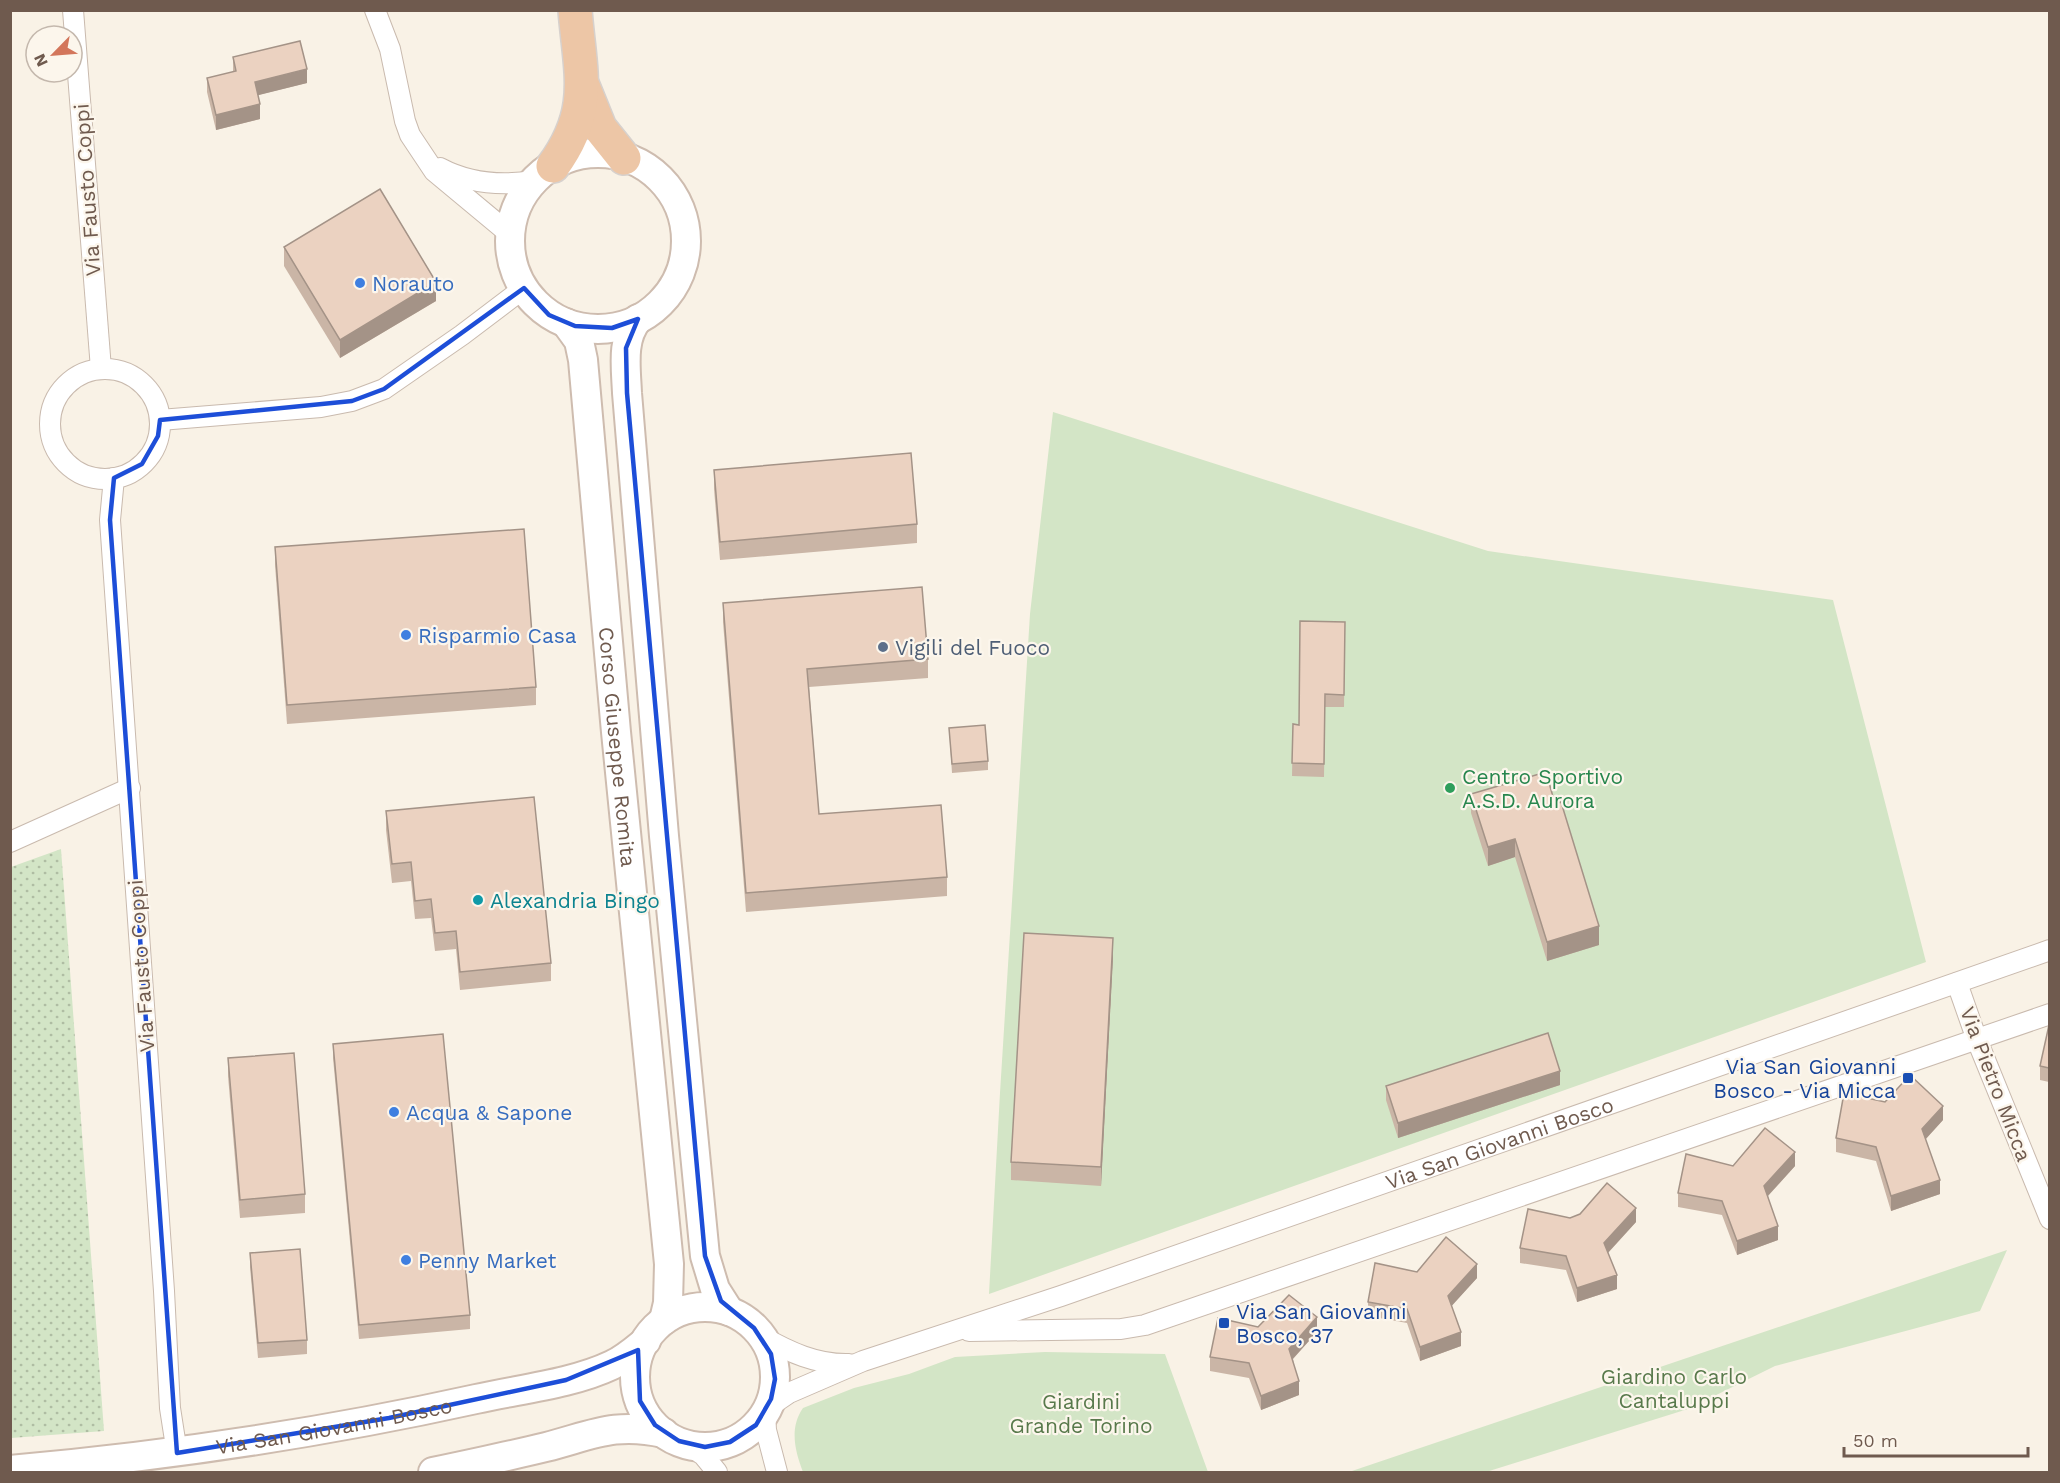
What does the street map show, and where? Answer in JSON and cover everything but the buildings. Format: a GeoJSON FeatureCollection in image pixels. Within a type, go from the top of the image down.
{"type":"FeatureCollection","features":[{"type":"Feature","properties":{"kind":"highway"},"geometry":{"type":"LineString","coordinates":[[574,10],[583,84],[600,128],[624,158]]}},
{"type":"Feature","properties":{"kind":"highway"},"geometry":{"type":"LineString","coordinates":[[543,174],[565,149],[576,123],[583,84]]}},
{"type":"Feature","properties":{"kind":"main road"},"geometry":{"type":"LineString","coordinates":[[592,154],[624,158],[646,168],[665,185],[674,198],[681,213],[685,238],[683,263],[676,280],[660,303],[638,319],[621,326],[602,329],[584,328],[566,323],[542,309],[524,288],[513,263],[511,235],[516,209],[543,174],[575,156],[592,154]]}},
{"type":"Feature","properties":{"kind":"main road","name":"Corso Giuseppe Romita"},"geometry":{"type":"LineString","coordinates":[[638,319],[630,331],[626,348],[627,393],[664,836],[705,1256],[715,1289],[729,1311]]}},
{"type":"Feature","properties":{"kind":"main road","name":"Corso Giuseppe Romita"},"geometry":{"type":"LineString","coordinates":[[566,323],[579,341],[583,360],[615,720],[669,1264],[668,1308],[664,1320]]}},
{"type":"Feature","properties":{"kind":"main road"},"geometry":{"type":"LineString","coordinates":[[433,1473],[545,1447],[609,1429],[638,1428],[664,1433],[689,1445],[711,1446],[730,1442],[752,1429],[766,1411],[774,1389],[775,1374],[771,1354],[751,1324],[729,1311],[696,1308],[680,1312],[664,1320],[646,1341],[637,1362],[636,1385],[645,1412],[664,1433]]}},
{"type":"Feature","properties":{"kind":"main road","name":"Via San Giovanni Bosco"},"geometry":{"type":"LineString","coordinates":[[10,1470],[179,1463],[566,1380],[614,1364],[646,1341]]}},
{"type":"Feature","properties":{"kind":"street","name":"Via Fausto Coppi"},"geometry":{"type":"LineString","coordinates":[[73,10],[101,369]]}},
{"type":"Feature","properties":{"kind":"street"},"geometry":{"type":"LineString","coordinates":[[375,10],[390,49],[410,135],[434,171],[511,235]]}},
{"type":"Feature","properties":{"kind":"street"},"geometry":{"type":"LineString","coordinates":[[426,160],[467,179],[498,184],[543,174]]}},
{"type":"Feature","properties":{"kind":"street"},"geometry":{"type":"LineString","coordinates":[[160,420],[321,407],[352,401],[384,389],[462,335],[524,288]]}},
{"type":"Feature","properties":{"kind":"street"},"geometry":{"type":"LineString","coordinates":[[101,369],[118,370],[134,377],[147,389],[156,403],[160,420],[158,436],[152,452],[142,464],[129,473],[114,478],[96,478],[79,472],[65,461],[55,447],[50,430],[51,412],[57,395],[69,382],[84,372],[101,369]]}},
{"type":"Feature","properties":{"kind":"street","name":"Via Fausto Coppi"},"geometry":{"type":"LineString","coordinates":[[114,478],[110,520],[164,1291],[170,1408],[179,1463]]}},
{"type":"Feature","properties":{"kind":"street"},"geometry":{"type":"LineString","coordinates":[[10,842],[130,788]]}},
{"type":"Feature","properties":{"kind":"street","name":"Via San Giovanni Bosco"},"geometry":{"type":"LineString","coordinates":[[863,1361],[948,1331],[1061,1296],[2049,950]]}},
{"type":"Feature","properties":{"kind":"street","name":"Via Pietro Micca"},"geometry":{"type":"LineString","coordinates":[[1957,983],[1977,1040],[2049,1219]]}},
{"type":"Feature","properties":{"kind":"street","name":"Via San Giovanni Bosco"},"geometry":{"type":"LineString","coordinates":[[948,1331],[1121,1329],[1145,1325],[2049,1014]]}},
{"type":"Feature","properties":{"kind":"street"},"geometry":{"type":"LineString","coordinates":[[761,1336],[789,1351],[820,1362],[843,1365],[863,1361]]}},
{"type":"Feature","properties":{"kind":"street"},"geometry":{"type":"LineString","coordinates":[[777,1473],[766,1430],[766,1411],[789,1393],[863,1361]]}},
{"type":"Feature","properties":{"kind":"street"},"geometry":{"type":"LineString","coordinates":[[689,1445],[703,1455],[717,1473]]}},
{"type":"Feature","properties":{"kind":"highlighted area"},"geometry":{"type":"Polygon","coordinates":[[[524,288],[549,315],[575,326],[612,328],[638,319],[626,348],[627,393],[705,1256],[721,1301],[754,1328],[771,1354],[775,1379],[771,1399],[756,1425],[730,1442],[705,1447],[679,1441],[655,1425],[640,1401],[638,1350],[566,1380],[389,1418],[177,1453],[110,520],[114,478],[142,464],[158,436],[160,420],[352,401],[384,389],[524,288]]]}},
{"type":"Feature","properties":{"kind":"green space","name":"Centro Sportivo A.S.D. Aurora"},"geometry":{"type":"Polygon","coordinates":[[[1053,412],[1488,551],[1833,600],[1926,962],[989,1294],[1030,614],[1053,412]]]}},
{"type":"Feature","properties":{"kind":"green space"},"geometry":{"type":"Polygon","coordinates":[[[61,849],[104,1431],[11,1438],[11,867],[61,849]]]}},
{"type":"Feature","properties":{"kind":"green space","name":"Giardino Carlo Cantaluppi"},"geometry":{"type":"Polygon","coordinates":[[[2007,1250],[1980,1311],[1775,1366],[1688,1409],[1486,1472],[1349,1472],[2007,1250]]]}},
{"type":"Feature","properties":{"kind":"green space","name":"Giardini Grande Torino"},"geometry":{"type":"Polygon","coordinates":[[[1045,1352],[1165,1354],[1208,1472],[803,1472],[796,1448],[795,1432],[796,1423],[803,1408],[854,1388],[909,1374],[955,1357],[1045,1352]]]}},
{"type":"Feature","properties":{"kind":"place","name":"Norauto"},"geometry":{"type":"Point","coordinates":[360,283]}},
{"type":"Feature","properties":{"kind":"place","name":"Risparmio Casa"},"geometry":{"type":"Point","coordinates":[406,635]}},
{"type":"Feature","properties":{"kind":"place","name":"Vigili del Fuoco"},"geometry":{"type":"Point","coordinates":[883,647]}},
{"type":"Feature","properties":{"kind":"place","name":"Centro Sportivo A.S.D. Aurora"},"geometry":{"type":"Point","coordinates":[1450,788]}},
{"type":"Feature","properties":{"kind":"place","name":"Alexandria Bingo"},"geometry":{"type":"Point","coordinates":[478,900]}},
{"type":"Feature","properties":{"kind":"place","name":"Via San Giovanni Bosco - Via Micca"},"geometry":{"type":"Point","coordinates":[1908,1078]}},
{"type":"Feature","properties":{"kind":"place","name":"Acqua & Sapone"},"geometry":{"type":"Point","coordinates":[394,1112]}},
{"type":"Feature","properties":{"kind":"place","name":"Penny Market"},"geometry":{"type":"Point","coordinates":[406,1260]}},
{"type":"Feature","properties":{"kind":"place","name":"Via San Giovanni Bosco, 37"},"geometry":{"type":"Point","coordinates":[1224,1323]}}]}
